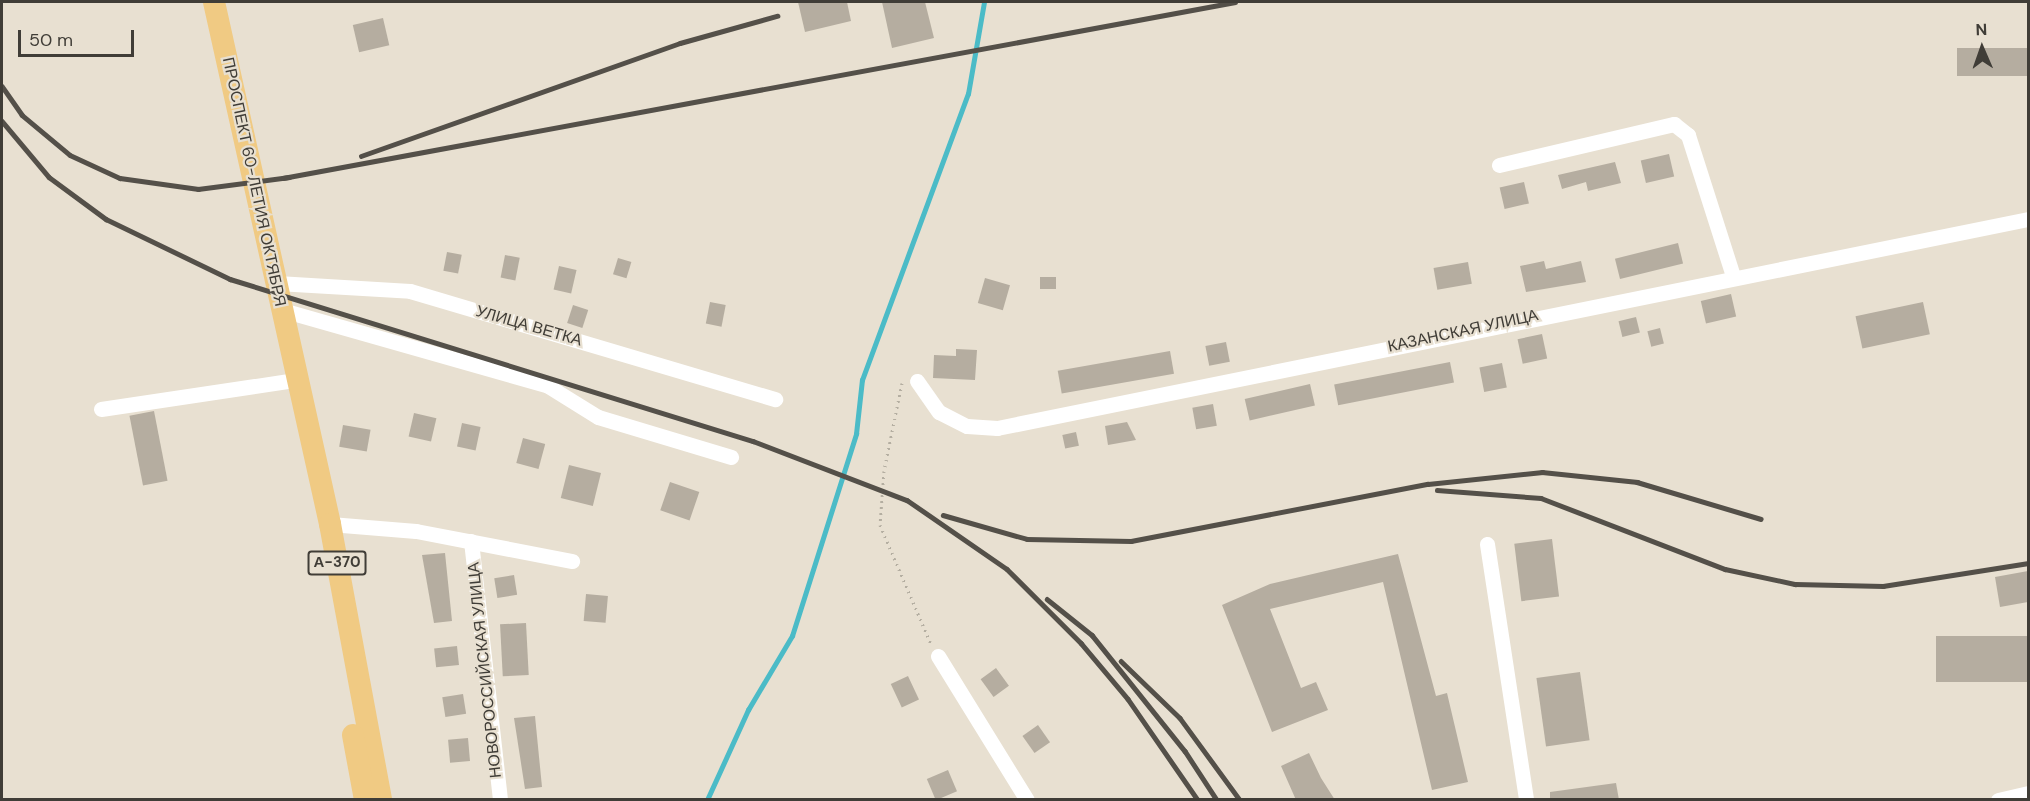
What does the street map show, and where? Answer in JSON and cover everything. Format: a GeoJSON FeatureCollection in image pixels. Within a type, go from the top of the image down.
{"type":"FeatureCollection","features":[{"type":"Feature","properties":{"kind":"highway","name":"ПРОСПЕКТ 60-ЛЕТИЯ ОКТЯБРЯ"},"geometry":{"type":"LineString","coordinates":[[214,2],[330,524],[381,800]]}},
{"type":"Feature","properties":{"kind":"highway","name":"ПРОСПЕКТ 60-ЛЕТИЯ ОКТЯБРЯ"},"geometry":{"type":"LineString","coordinates":[[283,319],[289,381],[365,800]]}},
{"type":"Feature","properties":{"kind":"street"},"geometry":{"type":"LineString","coordinates":[[1498,165],[1674,124],[1688,135],[1732,276]]}},
{"type":"Feature","properties":{"kind":"street","name":"КАЗАНСКАЯ УЛИЦА"},"geometry":{"type":"LineString","coordinates":[[917,381],[939,412],[967,426],[997,428],[1732,276],[2028,219]]}},
{"type":"Feature","properties":{"kind":"street","name":"УЛИЦА ВЕТКА"},"geometry":{"type":"LineString","coordinates":[[277,283],[410,291],[775,399]]}},
{"type":"Feature","properties":{"kind":"street"},"geometry":{"type":"LineString","coordinates":[[283,319],[548,386],[598,417],[731,457]]}},
{"type":"Feature","properties":{"kind":"street"},"geometry":{"type":"LineString","coordinates":[[101,409],[289,381]]}},
{"type":"Feature","properties":{"kind":"street"},"geometry":{"type":"LineString","coordinates":[[330,524],[471,541],[572,561]]}},
{"type":"Feature","properties":{"kind":"street","name":"НОВОРОССИЙСКАЯ УЛИЦА"},"geometry":{"type":"LineString","coordinates":[[471,541],[500,800]]}},
{"type":"Feature","properties":{"kind":"street"},"geometry":{"type":"LineString","coordinates":[[1487,544],[1527,800]]}},
{"type":"Feature","properties":{"kind":"street"},"geometry":{"type":"LineString","coordinates":[[939,656],[1027,800]]}},
{"type":"Feature","properties":{"kind":"street"},"geometry":{"type":"LineString","coordinates":[[1998,800],[2028,793]]}},
{"type":"Feature","properties":{"kind":"path"},"geometry":{"type":"LineString","coordinates":[[917,381],[902,383],[895,399],[880,525],[886,550],[939,656]]}},
{"type":"Feature","properties":{"kind":"building"},"geometry":{"type":"Polygon","coordinates":[[[798,2],[847,2],[851,21],[805,32],[798,2]]]}},
{"type":"Feature","properties":{"kind":"building"},"geometry":{"type":"Polygon","coordinates":[[[882,2],[925,2],[934,38],[892,48],[882,2]]]}},
{"type":"Feature","properties":{"kind":"building"},"geometry":{"type":"Polygon","coordinates":[[[383,18],[389,45],[359,52],[353,25],[383,18]]]}},
{"type":"Feature","properties":{"kind":"building"},"geometry":{"type":"Polygon","coordinates":[[[1957,48],[2028,48],[2028,76],[1957,76],[1957,48]]]}},
{"type":"Feature","properties":{"kind":"building"},"geometry":{"type":"Polygon","coordinates":[[[1669,154],[1674,176],[1646,183],[1641,161],[1669,154]]]}},
{"type":"Feature","properties":{"kind":"building"},"geometry":{"type":"Polygon","coordinates":[[[1615,162],[1621,183],[1588,191],[1586,182],[1562,189],[1558,175],[1615,162]]]}},
{"type":"Feature","properties":{"kind":"building"},"geometry":{"type":"Polygon","coordinates":[[[1524,182],[1529,203],[1505,209],[1500,188],[1524,182]]]}},
{"type":"Feature","properties":{"kind":"building"},"geometry":{"type":"Polygon","coordinates":[[[1678,243],[1683,263],[1620,279],[1615,259],[1678,243]]]}},
{"type":"Feature","properties":{"kind":"building"},"geometry":{"type":"Polygon","coordinates":[[[447,252],[462,255],[458,274],[443,271],[447,252]]]}},
{"type":"Feature","properties":{"kind":"building"},"geometry":{"type":"Polygon","coordinates":[[[505,255],[520,258],[515,280],[501,278],[505,255]]]}},
{"type":"Feature","properties":{"kind":"building"},"geometry":{"type":"Polygon","coordinates":[[[618,258],[631,262],[626,278],[613,274],[618,258]]]}},
{"type":"Feature","properties":{"kind":"building"},"geometry":{"type":"Polygon","coordinates":[[[1544,261],[1546,269],[1581,261],[1586,282],[1526,292],[1520,266],[1544,261]]]}},
{"type":"Feature","properties":{"kind":"building"},"geometry":{"type":"Polygon","coordinates":[[[1468,262],[1472,284],[1437,290],[1434,268],[1468,262]]]}},
{"type":"Feature","properties":{"kind":"building"},"geometry":{"type":"Polygon","coordinates":[[[559,266],[577,270],[571,293],[554,289],[559,266]]]}},
{"type":"Feature","properties":{"kind":"building"},"geometry":{"type":"Polygon","coordinates":[[[1040,277],[1056,277],[1056,289],[1040,289],[1040,277]]]}},
{"type":"Feature","properties":{"kind":"building"},"geometry":{"type":"Polygon","coordinates":[[[985,278],[1010,285],[1003,310],[978,303],[985,278]]]}},
{"type":"Feature","properties":{"kind":"building"},"geometry":{"type":"Polygon","coordinates":[[[1731,294],[1736,316],[1706,323],[1701,301],[1731,294]]]}},
{"type":"Feature","properties":{"kind":"building"},"geometry":{"type":"Polygon","coordinates":[[[710,302],[726,305],[722,327],[706,324],[710,302]]]}},
{"type":"Feature","properties":{"kind":"building"},"geometry":{"type":"Polygon","coordinates":[[[1923,302],[1930,334],[1862,349],[1856,316],[1923,302]]]}},
{"type":"Feature","properties":{"kind":"building"},"geometry":{"type":"Polygon","coordinates":[[[573,305],[588,310],[582,328],[567,323],[573,305]]]}},
{"type":"Feature","properties":{"kind":"building"},"geometry":{"type":"Polygon","coordinates":[[[1636,317],[1640,333],[1622,337],[1619,321],[1636,317]]]}},
{"type":"Feature","properties":{"kind":"building"},"geometry":{"type":"Polygon","coordinates":[[[1660,328],[1664,344],[1651,347],[1647,331],[1660,328]]]}},
{"type":"Feature","properties":{"kind":"building"},"geometry":{"type":"Polygon","coordinates":[[[1542,334],[1547,358],[1523,364],[1518,339],[1542,334]]]}},
{"type":"Feature","properties":{"kind":"building"},"geometry":{"type":"Polygon","coordinates":[[[1226,342],[1230,362],[1209,366],[1205,346],[1226,342]]]}},
{"type":"Feature","properties":{"kind":"building"},"geometry":{"type":"Polygon","coordinates":[[[956,349],[977,350],[975,380],[933,378],[934,355],[956,356],[956,349]]]}},
{"type":"Feature","properties":{"kind":"building"},"geometry":{"type":"Polygon","coordinates":[[[1170,351],[1174,374],[1062,393],[1058,371],[1170,351]]]}},
{"type":"Feature","properties":{"kind":"building"},"geometry":{"type":"Polygon","coordinates":[[[1450,362],[1454,383],[1338,405],[1334,385],[1450,362]]]}},
{"type":"Feature","properties":{"kind":"building"},"geometry":{"type":"Polygon","coordinates":[[[1502,363],[1507,388],[1484,392],[1479,367],[1502,363]]]}},
{"type":"Feature","properties":{"kind":"building"},"geometry":{"type":"Polygon","coordinates":[[[1310,384],[1315,405],[1250,421],[1245,399],[1310,384]]]}},
{"type":"Feature","properties":{"kind":"building"},"geometry":{"type":"Polygon","coordinates":[[[1213,404],[1217,426],[1196,429],[1192,408],[1213,404]]]}},
{"type":"Feature","properties":{"kind":"building"},"geometry":{"type":"Polygon","coordinates":[[[154,411],[168,481],[143,485],[129,416],[154,411]]]}},
{"type":"Feature","properties":{"kind":"building"},"geometry":{"type":"Polygon","coordinates":[[[414,413],[436,418],[431,442],[409,436],[414,413]]]}},
{"type":"Feature","properties":{"kind":"building"},"geometry":{"type":"Polygon","coordinates":[[[1127,422],[1136,440],[1108,445],[1105,426],[1127,422]]]}},
{"type":"Feature","properties":{"kind":"building"},"geometry":{"type":"Polygon","coordinates":[[[462,423],[481,427],[476,450],[457,446],[462,423]]]}},
{"type":"Feature","properties":{"kind":"building"},"geometry":{"type":"Polygon","coordinates":[[[343,425],[371,430],[367,452],[339,447],[343,425]]]}},
{"type":"Feature","properties":{"kind":"building"},"geometry":{"type":"Polygon","coordinates":[[[1076,432],[1079,446],[1065,449],[1062,435],[1076,432]]]}},
{"type":"Feature","properties":{"kind":"building"},"geometry":{"type":"Polygon","coordinates":[[[523,438],[545,444],[538,469],[516,463],[523,438]]]}},
{"type":"Feature","properties":{"kind":"building"},"geometry":{"type":"Polygon","coordinates":[[[569,465],[601,473],[593,506],[561,498],[569,465]]]}},
{"type":"Feature","properties":{"kind":"building"},"geometry":{"type":"Polygon","coordinates":[[[670,482],[699,492],[690,520],[660,510],[670,482]]]}},
{"type":"Feature","properties":{"kind":"building"},"geometry":{"type":"Polygon","coordinates":[[[1552,539],[1559,597],[1521,601],[1514,544],[1552,539]]]}},
{"type":"Feature","properties":{"kind":"building"},"geometry":{"type":"Polygon","coordinates":[[[445,553],[452,621],[434,623],[422,555],[445,553]]]}},
{"type":"Feature","properties":{"kind":"building"},"geometry":{"type":"Polygon","coordinates":[[[1398,554],[1436,696],[1447,693],[1468,782],[1432,790],[1383,582],[1270,609],[1301,688],[1316,682],[1328,710],[1272,732],[1222,605],[1270,584],[1398,554]]]}},
{"type":"Feature","properties":{"kind":"building"},"geometry":{"type":"Polygon","coordinates":[[[2028,571],[2028,602],[2000,607],[1995,577],[2028,571]]]}},
{"type":"Feature","properties":{"kind":"building"},"geometry":{"type":"Polygon","coordinates":[[[514,575],[517,595],[497,598],[494,578],[514,575]]]}},
{"type":"Feature","properties":{"kind":"building"},"geometry":{"type":"Polygon","coordinates":[[[586,594],[608,596],[606,623],[584,621],[586,594]]]}},
{"type":"Feature","properties":{"kind":"building"},"geometry":{"type":"Polygon","coordinates":[[[526,623],[529,675],[503,676],[500,624],[526,623]]]}},
{"type":"Feature","properties":{"kind":"building"},"geometry":{"type":"Polygon","coordinates":[[[1936,636],[2028,636],[2028,682],[1936,682],[1936,636]]]}},
{"type":"Feature","properties":{"kind":"building"},"geometry":{"type":"Polygon","coordinates":[[[457,646],[459,665],[436,667],[434,648],[457,646]]]}},
{"type":"Feature","properties":{"kind":"building"},"geometry":{"type":"Polygon","coordinates":[[[996,668],[1009,686],[994,697],[981,679],[996,668]]]}},
{"type":"Feature","properties":{"kind":"building"},"geometry":{"type":"Polygon","coordinates":[[[1580,672],[1590,740],[1546,746],[1536,678],[1580,672]]]}},
{"type":"Feature","properties":{"kind":"building"},"geometry":{"type":"Polygon","coordinates":[[[908,676],[919,700],[902,708],[891,684],[908,676]]]}},
{"type":"Feature","properties":{"kind":"building"},"geometry":{"type":"Polygon","coordinates":[[[463,694],[466,714],[445,717],[442,697],[463,694]]]}},
{"type":"Feature","properties":{"kind":"building"},"geometry":{"type":"Polygon","coordinates":[[[535,716],[542,787],[525,789],[514,718],[535,716]]]}},
{"type":"Feature","properties":{"kind":"building"},"geometry":{"type":"Polygon","coordinates":[[[1038,725],[1050,742],[1034,753],[1022,736],[1038,725]]]}},
{"type":"Feature","properties":{"kind":"building"},"geometry":{"type":"Polygon","coordinates":[[[468,738],[470,761],[450,763],[448,740],[468,738]]]}},
{"type":"Feature","properties":{"kind":"building"},"geometry":{"type":"Polygon","coordinates":[[[1309,753],[1335,800],[1296,800],[1281,766],[1309,753]]]}},
{"type":"Feature","properties":{"kind":"building"},"geometry":{"type":"Polygon","coordinates":[[[948,770],[957,791],[936,800],[927,779],[948,770]]]}},
{"type":"Feature","properties":{"kind":"building"},"geometry":{"type":"Polygon","coordinates":[[[1616,783],[1619,800],[1550,800],[1550,792],[1616,783]]]}},
{"type":"Feature","properties":{"kind":"waterway"},"geometry":{"type":"LineString","coordinates":[[707,800],[748,710],[792,636],[856,434],[862,380],[968,94],[984,2]]}},
{"type":"Feature","properties":{"kind":"railway"},"geometry":{"type":"LineString","coordinates":[[283,178],[1235,2]]}},
{"type":"Feature","properties":{"kind":"railway"},"geometry":{"type":"LineString","coordinates":[[361,156],[680,43],[777,16]]}},
{"type":"Feature","properties":{"kind":"railway"},"geometry":{"type":"LineString","coordinates":[[2,86],[22,115],[70,155],[120,178],[198,189],[289,177]]}},
{"type":"Feature","properties":{"kind":"railway"},"geometry":{"type":"LineString","coordinates":[[2,121],[49,177],[106,219],[230,279],[753,441],[907,500],[1007,569],[1081,643],[1128,699],[1198,800]]}},
{"type":"Feature","properties":{"kind":"railway"},"geometry":{"type":"LineString","coordinates":[[943,515],[1027,539],[1131,541],[1428,484],[1542,472],[1637,482],[1761,519]]}},
{"type":"Feature","properties":{"kind":"railway"},"geometry":{"type":"LineString","coordinates":[[1437,490],[1541,498],[1725,569],[1795,584],[1883,586],[2028,563]]}},
{"type":"Feature","properties":{"kind":"railway"},"geometry":{"type":"LineString","coordinates":[[1047,599],[1092,635],[1185,751],[1217,800]]}},
{"type":"Feature","properties":{"kind":"railway"},"geometry":{"type":"LineString","coordinates":[[1121,661],[1180,718],[1240,800]]}}]}
